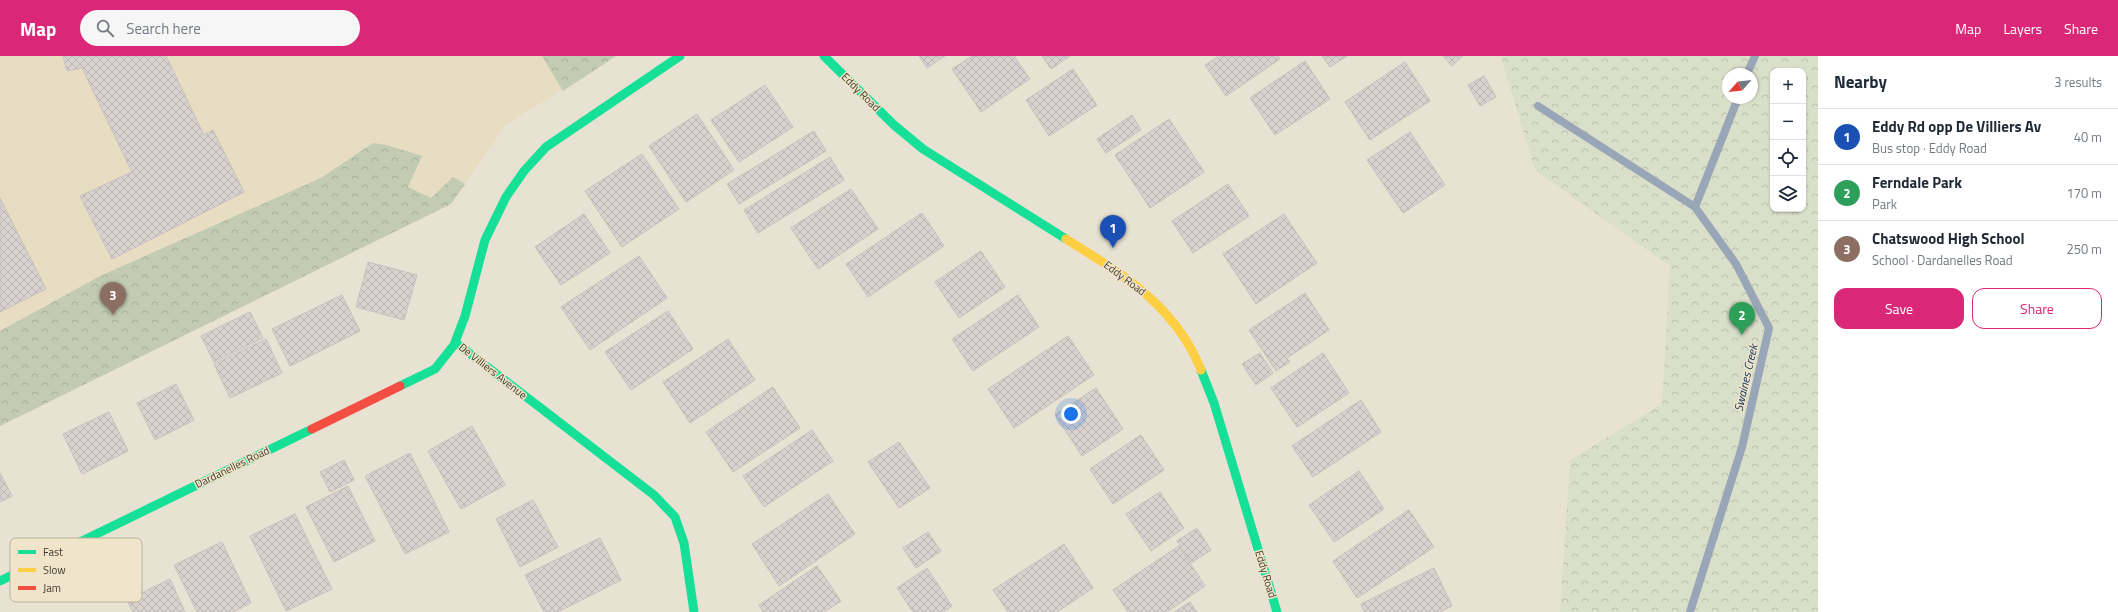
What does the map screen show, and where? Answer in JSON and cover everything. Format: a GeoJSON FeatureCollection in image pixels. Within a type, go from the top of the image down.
{"type":"FeatureCollection","features":[{"type":"Feature","properties":{"kind":"street","name":"De Villiers Avenue"},"geometry":{"type":"LineString","coordinates":[[680,56],[546,147],[510,190],[496,214],[480,255],[463,324],[456,343],[654,495],[675,518],[684,543],[694,612]]}},
{"type":"Feature","properties":{"kind":"street","name":"Eddy Road"},"geometry":{"type":"LineString","coordinates":[[824,56],[894,125],[923,149],[1105,263],[1144,292],[1170,316],[1182,332],[1195,354],[1214,403],[1277,612]]}},
{"type":"Feature","properties":{"kind":"street","name":"Dardanelles Road"},"geometry":{"type":"LineString","coordinates":[[88,538],[435,369],[445,360],[456,343]]}},
{"type":"Feature","properties":{"kind":"street","name":"Dardanelles Road"},"geometry":{"type":"LineString","coordinates":[[0,581],[10,576]]}},
{"type":"Feature","properties":{"kind":"shaded area"},"geometry":{"type":"Polygon","coordinates":[[[0,56],[616,56],[506,125],[451,204],[0,426],[0,56]]]}},
{"type":"Feature","properties":{"kind":"green space"},"geometry":{"type":"Polygon","coordinates":[[[542,56],[616,56],[563,91],[542,56]]]}},
{"type":"Feature","properties":{"kind":"green space"},"geometry":{"type":"Polygon","coordinates":[[[1818,56],[1818,612],[1560,612],[1570,460],[1662,404],[1670,266],[1535,170],[1501,57],[1818,56]]]}},
{"type":"Feature","properties":{"kind":"green space"},"geometry":{"type":"Polygon","coordinates":[[[373,143],[387,145],[422,156],[408,187],[431,198],[453,177],[465,184],[451,204],[0,426],[0,331],[100,276],[321,178],[373,143]]]}},
{"type":"Feature","properties":{"kind":"building"},"geometry":{"type":"Polygon","coordinates":[[[63,56],[166,56],[204,135],[213,130],[244,192],[112,259],[80,196],[132,172],[82,68],[67,71],[63,56]]]}},
{"type":"Feature","properties":{"kind":"building"},"geometry":{"type":"Polygon","coordinates":[[[919,56],[945,56],[927,68],[919,56]]]}},
{"type":"Feature","properties":{"kind":"building"},"geometry":{"type":"Polygon","coordinates":[[[972,56],[1014,56],[1030,79],[981,112],[952,69],[972,56]]]}},
{"type":"Feature","properties":{"kind":"building"},"geometry":{"type":"Polygon","coordinates":[[[1042,56],[1070,56],[1051,69],[1042,56]]]}},
{"type":"Feature","properties":{"kind":"building"},"geometry":{"type":"Polygon","coordinates":[[[1219,56],[1278,56],[1280,59],[1226,96],[1205,65],[1219,56]]]}},
{"type":"Feature","properties":{"kind":"building"},"geometry":{"type":"Polygon","coordinates":[[[1322,56],[1347,56],[1330,67],[1322,56]]]}},
{"type":"Feature","properties":{"kind":"building"},"geometry":{"type":"Polygon","coordinates":[[[1443,56],[1463,56],[1452,66],[1443,56]]]}},
{"type":"Feature","properties":{"kind":"building"},"geometry":{"type":"Polygon","coordinates":[[[1305,61],[1330,99],[1275,135],[1250,98],[1305,61]]]}},
{"type":"Feature","properties":{"kind":"building"},"geometry":{"type":"Polygon","coordinates":[[[1405,62],[1430,101],[1370,140],[1345,102],[1405,62]]]}},
{"type":"Feature","properties":{"kind":"building"},"geometry":{"type":"Polygon","coordinates":[[[1073,69],[1097,105],[1049,136],[1026,100],[1073,69]]]}},
{"type":"Feature","properties":{"kind":"building"},"geometry":{"type":"Polygon","coordinates":[[[1484,76],[1496,97],[1480,106],[1468,85],[1484,76]]]}},
{"type":"Feature","properties":{"kind":"building"},"geometry":{"type":"Polygon","coordinates":[[[765,85],[793,127],[739,162],[711,120],[765,85]]]}},
{"type":"Feature","properties":{"kind":"building"},"geometry":{"type":"Polygon","coordinates":[[[697,114],[734,170],[686,202],[649,146],[697,114]]]}},
{"type":"Feature","properties":{"kind":"building"},"geometry":{"type":"Polygon","coordinates":[[[1132,115],[1141,130],[1106,153],[1097,139],[1132,115]]]}},
{"type":"Feature","properties":{"kind":"building"},"geometry":{"type":"Polygon","coordinates":[[[1169,119],[1204,172],[1150,208],[1115,155],[1169,119]]]}},
{"type":"Feature","properties":{"kind":"building"},"geometry":{"type":"Polygon","coordinates":[[[814,131],[826,151],[739,204],[727,184],[814,131]]]}},
{"type":"Feature","properties":{"kind":"building"},"geometry":{"type":"Polygon","coordinates":[[[1410,132],[1445,185],[1403,213],[1367,160],[1410,132]]]}},
{"type":"Feature","properties":{"kind":"building"},"geometry":{"type":"Polygon","coordinates":[[[642,154],[679,209],[622,247],[585,191],[642,154]]]}},
{"type":"Feature","properties":{"kind":"building"},"geometry":{"type":"Polygon","coordinates":[[[830,157],[844,180],[758,233],[744,210],[830,157]]]}},
{"type":"Feature","properties":{"kind":"building"},"geometry":{"type":"Polygon","coordinates":[[[1228,184],[1249,216],[1193,253],[1172,221],[1228,184]]]}},
{"type":"Feature","properties":{"kind":"building"},"geometry":{"type":"Polygon","coordinates":[[[851,189],[878,229],[818,269],[791,228],[851,189]]]}},
{"type":"Feature","properties":{"kind":"building"},"geometry":{"type":"Polygon","coordinates":[[[0,198],[46,289],[0,312],[0,198]]]}},
{"type":"Feature","properties":{"kind":"building"},"geometry":{"type":"Polygon","coordinates":[[[922,213],[944,246],[868,297],[846,264],[922,213]]]}},
{"type":"Feature","properties":{"kind":"building"},"geometry":{"type":"Polygon","coordinates":[[[584,214],[610,253],[561,285],[535,247],[584,214]]]}},
{"type":"Feature","properties":{"kind":"building"},"geometry":{"type":"Polygon","coordinates":[[[1284,214],[1317,263],[1256,304],[1223,254],[1284,214]]]}},
{"type":"Feature","properties":{"kind":"building"},"geometry":{"type":"Polygon","coordinates":[[[981,251],[1005,287],[959,318],[935,282],[981,251]]]}},
{"type":"Feature","properties":{"kind":"building"},"geometry":{"type":"Polygon","coordinates":[[[639,256],[667,298],[590,350],[561,307],[639,256]]]}},
{"type":"Feature","properties":{"kind":"building"},"geometry":{"type":"Polygon","coordinates":[[[368,262],[417,275],[404,320],[356,307],[368,262]]]}},
{"type":"Feature","properties":{"kind":"building"},"geometry":{"type":"Polygon","coordinates":[[[1305,293],[1329,330],[1287,358],[1290,362],[1276,371],[1249,330],[1305,293]]]}},
{"type":"Feature","properties":{"kind":"building"},"geometry":{"type":"Polygon","coordinates":[[[342,295],[360,331],[290,366],[272,329],[342,295]]]}},
{"type":"Feature","properties":{"kind":"building"},"geometry":{"type":"Polygon","coordinates":[[[1018,295],[1039,327],[973,371],[952,339],[1018,295]]]}},
{"type":"Feature","properties":{"kind":"building"},"geometry":{"type":"Polygon","coordinates":[[[668,311],[693,349],[631,390],[605,352],[668,311]]]}},
{"type":"Feature","properties":{"kind":"building"},"geometry":{"type":"Polygon","coordinates":[[[250,312],[263,338],[214,362],[201,336],[250,312]]]}},
{"type":"Feature","properties":{"kind":"building"},"geometry":{"type":"Polygon","coordinates":[[[1068,336],[1094,375],[1014,428],[988,389],[1068,336]]]}},
{"type":"Feature","properties":{"kind":"building"},"geometry":{"type":"Polygon","coordinates":[[[266,339],[282,373],[230,398],[214,364],[266,339]]]}},
{"type":"Feature","properties":{"kind":"building"},"geometry":{"type":"Polygon","coordinates":[[[728,339],[755,380],[690,423],[663,382],[728,339]]]}},
{"type":"Feature","properties":{"kind":"building"},"geometry":{"type":"Polygon","coordinates":[[[1260,353],[1273,373],[1256,385],[1242,364],[1260,353]]]}},
{"type":"Feature","properties":{"kind":"building"},"geometry":{"type":"Polygon","coordinates":[[[1323,353],[1349,393],[1297,427],[1271,388],[1323,353]]]}},
{"type":"Feature","properties":{"kind":"building"},"geometry":{"type":"Polygon","coordinates":[[[176,384],[194,420],[155,440],[137,403],[176,384]]]}},
{"type":"Feature","properties":{"kind":"building"},"geometry":{"type":"Polygon","coordinates":[[[773,387],[800,428],[733,472],[706,432],[773,387]]]}},
{"type":"Feature","properties":{"kind":"building"},"geometry":{"type":"Polygon","coordinates":[[[1096,388],[1123,429],[1082,456],[1055,415],[1096,388]]]}},
{"type":"Feature","properties":{"kind":"building"},"geometry":{"type":"Polygon","coordinates":[[[1361,400],[1381,432],[1313,477],[1292,446],[1361,400]]]}},
{"type":"Feature","properties":{"kind":"building"},"geometry":{"type":"Polygon","coordinates":[[[109,412],[128,451],[82,474],[63,434],[109,412]]]}},
{"type":"Feature","properties":{"kind":"building"},"geometry":{"type":"Polygon","coordinates":[[[472,426],[505,485],[461,509],[428,451],[472,426]]]}},
{"type":"Feature","properties":{"kind":"building"},"geometry":{"type":"Polygon","coordinates":[[[812,430],[833,461],[764,507],[743,476],[812,430]]]}},
{"type":"Feature","properties":{"kind":"building"},"geometry":{"type":"Polygon","coordinates":[[[1141,435],[1164,470],[1113,504],[1090,469],[1141,435]]]}},
{"type":"Feature","properties":{"kind":"building"},"geometry":{"type":"Polygon","coordinates":[[[899,442],[930,488],[899,508],[868,462],[899,442]]]}},
{"type":"Feature","properties":{"kind":"building"},"geometry":{"type":"Polygon","coordinates":[[[410,453],[449,532],[405,554],[365,476],[410,453]]]}},
{"type":"Feature","properties":{"kind":"building"},"geometry":{"type":"Polygon","coordinates":[[[344,460],[354,480],[330,492],[320,472],[344,460]]]}},
{"type":"Feature","properties":{"kind":"building"},"geometry":{"type":"Polygon","coordinates":[[[1359,471],[1384,509],[1334,542],[1309,505],[1359,471]]]}},
{"type":"Feature","properties":{"kind":"building"},"geometry":{"type":"Polygon","coordinates":[[[0,473],[12,496],[0,502],[0,473]]]}},
{"type":"Feature","properties":{"kind":"building"},"geometry":{"type":"Polygon","coordinates":[[[348,486],[375,541],[334,562],[306,507],[348,486]]]}},
{"type":"Feature","properties":{"kind":"building"},"geometry":{"type":"Polygon","coordinates":[[[1160,492],[1184,528],[1151,551],[1126,514],[1160,492]]]}},
{"type":"Feature","properties":{"kind":"building"},"geometry":{"type":"Polygon","coordinates":[[[828,494],[855,534],[779,586],[752,544],[828,494]]]}},
{"type":"Feature","properties":{"kind":"building"},"geometry":{"type":"Polygon","coordinates":[[[533,500],[558,547],[520,567],[496,519],[533,500]]]}},
{"type":"Feature","properties":{"kind":"building"},"geometry":{"type":"Polygon","coordinates":[[[1409,510],[1434,547],[1357,598],[1333,561],[1409,510]]]}},
{"type":"Feature","properties":{"kind":"building"},"geometry":{"type":"Polygon","coordinates":[[[295,514],[332,589],[286,611],[250,536],[295,514]]]}},
{"type":"Feature","properties":{"kind":"building"},"geometry":{"type":"Polygon","coordinates":[[[1197,528],[1211,550],[1191,563],[1177,541],[1197,528]]]}},
{"type":"Feature","properties":{"kind":"building"},"geometry":{"type":"Polygon","coordinates":[[[928,532],[941,551],[916,568],[903,548],[928,532]]]}},
{"type":"Feature","properties":{"kind":"building"},"geometry":{"type":"Polygon","coordinates":[[[600,538],[621,580],[558,612],[544,612],[525,575],[600,538]]]}},
{"type":"Feature","properties":{"kind":"building"},"geometry":{"type":"Polygon","coordinates":[[[222,542],[251,603],[233,612],[197,612],[174,565],[222,542]]]}},
{"type":"Feature","properties":{"kind":"building"},"geometry":{"type":"Polygon","coordinates":[[[1064,544],[1093,588],[1057,612],[1008,612],[993,590],[1064,544]]]}},
{"type":"Feature","properties":{"kind":"building"},"geometry":{"type":"Polygon","coordinates":[[[1179,546],[1205,586],[1167,612],[1128,612],[1113,590],[1179,546]]]}},
{"type":"Feature","properties":{"kind":"building"},"geometry":{"type":"Polygon","coordinates":[[[817,566],[841,601],[824,612],[763,612],[759,605],[817,566]]]}},
{"type":"Feature","properties":{"kind":"building"},"geometry":{"type":"Polygon","coordinates":[[[927,568],[952,606],[943,612],[913,612],[897,588],[927,568]]]}},
{"type":"Feature","properties":{"kind":"building"},"geometry":{"type":"Polygon","coordinates":[[[1434,568],[1452,606],[1440,612],[1364,612],[1361,604],[1434,568]]]}},
{"type":"Feature","properties":{"kind":"building"},"geometry":{"type":"Polygon","coordinates":[[[170,579],[185,612],[133,612],[128,602],[142,602],[142,593],[170,579]]]}},
{"type":"Feature","properties":{"kind":"building"},"geometry":{"type":"Polygon","coordinates":[[[1190,602],[1197,612],[1174,612],[1190,602]]]}},
{"type":"Feature","properties":{"kind":"waterway","name":"Swaines Creek"},"geometry":{"type":"LineString","coordinates":[[1750,68],[1755,56]]}},
{"type":"Feature","properties":{"kind":"waterway","name":"Swaines Creek"},"geometry":{"type":"LineString","coordinates":[[1690,612],[1742,447],[1769,328],[1736,264],[1695,207],[1736,104]]}},
{"type":"Feature","properties":{"kind":"waterway"},"geometry":{"type":"LineString","coordinates":[[1538,106],[1695,207]]}},
{"type":"Feature","properties":{"kind":"traffic: fast"},"geometry":{"type":"LineString","coordinates":[[400,386],[435,369],[454,345],[465,316],[485,240],[506,197],[524,171],[546,147],[680,56]]}},
{"type":"Feature","properties":{"kind":"traffic: fast"},"geometry":{"type":"LineString","coordinates":[[824,56],[894,125],[923,149],[1066,239]]}},
{"type":"Feature","properties":{"kind":"traffic: fast"},"geometry":{"type":"LineString","coordinates":[[456,343],[654,495],[675,517],[684,543],[694,612]]}},
{"type":"Feature","properties":{"kind":"traffic: fast"},"geometry":{"type":"LineString","coordinates":[[1201,370],[1214,403],[1277,612]]}},
{"type":"Feature","properties":{"kind":"traffic: fast"},"geometry":{"type":"LineString","coordinates":[[88,538],[312,429]]}},
{"type":"Feature","properties":{"kind":"traffic: fast"},"geometry":{"type":"LineString","coordinates":[[0,581],[10,576]]}},
{"type":"Feature","properties":{"kind":"traffic: slow"},"geometry":{"type":"LineString","coordinates":[[1066,239],[1107,265],[1145,293],[1162,309],[1177,327],[1190,347],[1201,370]]}},
{"type":"Feature","properties":{"kind":"traffic: jam"},"geometry":{"type":"LineString","coordinates":[[312,429],[400,386]]}},
{"type":"Feature","properties":{"kind":"place","name":"Eddy Rd opp De Villiers Av"},"geometry":{"type":"Point","coordinates":[1113,248]}},
{"type":"Feature","properties":{"kind":"place","name":"Chatswood High School"},"geometry":{"type":"Point","coordinates":[113,315]}},
{"type":"Feature","properties":{"kind":"place","name":"Ferndale Park"},"geometry":{"type":"Point","coordinates":[1742,335]}}]}
